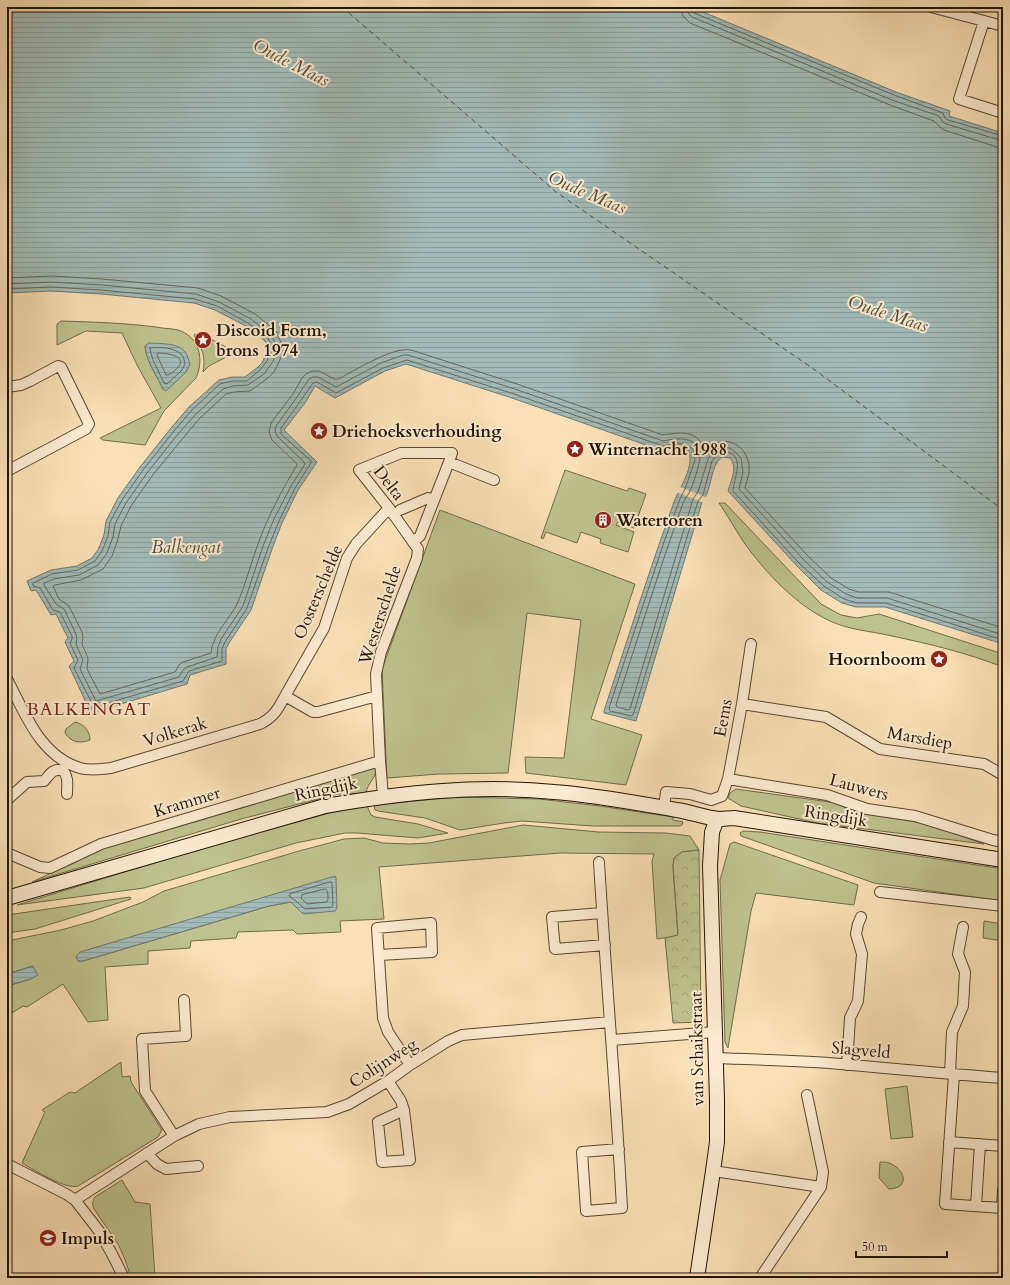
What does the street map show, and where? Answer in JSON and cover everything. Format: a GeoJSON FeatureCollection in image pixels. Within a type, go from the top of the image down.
{"type":"FeatureCollection","features":[{"type":"Feature","properties":{"kind":"main road","name":"Ringdijk"},"geometry":{"type":"LineString","coordinates":[[7,898],[325,806],[383,796],[462,789],[554,792],[689,812],[717,819],[734,818],[1003,860]]}},
{"type":"Feature","properties":{"kind":"main road","name":"van Schaikstraat"},"geometry":{"type":"LineString","coordinates":[[697,1278],[717,1142],[710,866],[712,832],[717,819]]}},
{"type":"Feature","properties":{"kind":"street"},"geometry":{"type":"LineString","coordinates":[[931,7],[1003,26]]}},
{"type":"Feature","properties":{"kind":"street"},"geometry":{"type":"LineString","coordinates":[[984,21],[959,99],[1003,114]]}},
{"type":"Feature","properties":{"kind":"street"},"geometry":{"type":"LineString","coordinates":[[7,387],[30,381],[58,366],[61,367],[89,424],[86,429],[7,471]]}},
{"type":"Feature","properties":{"kind":"street","name":"Delta"},"geometry":{"type":"LineString","coordinates":[[413,542],[389,508],[359,470],[401,453],[452,454],[449,462],[494,480]]}},
{"type":"Feature","properties":{"kind":"street"},"geometry":{"type":"LineString","coordinates":[[413,542],[420,536],[449,462]]}},
{"type":"Feature","properties":{"kind":"street"},"geometry":{"type":"LineString","coordinates":[[400,510],[428,498],[434,500]]}},
{"type":"Feature","properties":{"kind":"street","name":"Oosterschelde"},"geometry":{"type":"LineString","coordinates":[[285,696],[324,628],[347,558],[356,544],[389,508]]}},
{"type":"Feature","properties":{"kind":"street","name":"Westerschelde"},"geometry":{"type":"LineString","coordinates":[[383,796],[376,674],[381,652],[416,558],[418,549],[413,542]]}},
{"type":"Feature","properties":{"kind":"street","name":"Eems"},"geometry":{"type":"LineString","coordinates":[[664,808],[666,792],[690,794],[712,800],[722,796],[728,779],[742,704],[751,644]]}},
{"type":"Feature","properties":{"kind":"street","name":"Volkerak"},"geometry":{"type":"LineString","coordinates":[[7,679],[39,738],[51,751],[63,760],[81,768],[96,769],[111,768],[260,724],[274,715],[285,696]]}},
{"type":"Feature","properties":{"kind":"street"},"geometry":{"type":"LineString","coordinates":[[285,696],[313,712],[318,712],[377,696]]}},
{"type":"Feature","properties":{"kind":"street","name":"Marsdiep"},"geometry":{"type":"LineString","coordinates":[[742,704],[826,717],[880,748],[984,764],[1003,775]]}},
{"type":"Feature","properties":{"kind":"street","name":"Krammer"},"geometry":{"type":"LineString","coordinates":[[7,853],[40,867],[50,868],[101,844],[380,761]]}},
{"type":"Feature","properties":{"kind":"street"},"geometry":{"type":"LineString","coordinates":[[7,800],[27,782],[44,781],[51,772],[56,770],[63,770],[66,774],[68,779],[67,794]]}},
{"type":"Feature","properties":{"kind":"street","name":"Lauwers"},"geometry":{"type":"LineString","coordinates":[[728,779],[827,795],[867,809],[914,816],[1003,842]]}},
{"type":"Feature","properties":{"kind":"street"},"geometry":{"type":"LineString","coordinates":[[599,862],[612,1040],[619,1149],[622,1208],[586,1211],[582,1152],[619,1149]]}},
{"type":"Feature","properties":{"kind":"street"},"geometry":{"type":"LineString","coordinates":[[880,892],[1003,906]]}},
{"type":"Feature","properties":{"kind":"street"},"geometry":{"type":"LineString","coordinates":[[602,913],[552,917],[555,949],[605,945]]}},
{"type":"Feature","properties":{"kind":"street"},"geometry":{"type":"LineString","coordinates":[[847,1065],[850,1018],[858,1001],[862,954],[856,934],[861,917]]}},
{"type":"Feature","properties":{"kind":"street"},"geometry":{"type":"LineString","coordinates":[[379,955],[432,952],[431,923],[377,928],[383,1018],[388,1032],[410,1065]]}},
{"type":"Feature","properties":{"kind":"street"},"geometry":{"type":"LineString","coordinates":[[963,927],[958,954],[965,972],[963,1006],[952,1032],[950,1142],[945,1204],[1002,1208],[1003,1190]]}},
{"type":"Feature","properties":{"kind":"street"},"geometry":{"type":"LineString","coordinates":[[174,1136],[145,1091],[142,1039],[186,1036],[184,1000]]}},
{"type":"Feature","properties":{"kind":"street","name":"Colijnweg"},"geometry":{"type":"LineString","coordinates":[[75,1200],[174,1136],[200,1124],[230,1117],[327,1112],[349,1104],[388,1081],[448,1041],[462,1035],[610,1022]]}},
{"type":"Feature","properties":{"kind":"street"},"geometry":{"type":"LineString","coordinates":[[612,1040],[715,1032]]}},
{"type":"Feature","properties":{"kind":"street","name":"Slagveld"},"geometry":{"type":"LineString","coordinates":[[716,1058],[803,1061],[952,1075],[1003,1078]]}},
{"type":"Feature","properties":{"kind":"street"},"geometry":{"type":"LineString","coordinates":[[388,1081],[401,1101],[404,1110],[410,1160],[382,1162],[378,1122],[404,1110]]}},
{"type":"Feature","properties":{"kind":"street"},"geometry":{"type":"LineString","coordinates":[[760,1278],[821,1187],[824,1172],[806,1094]]}},
{"type":"Feature","properties":{"kind":"street"},"geometry":{"type":"LineString","coordinates":[[950,1142],[1003,1146]]}},
{"type":"Feature","properties":{"kind":"street"},"geometry":{"type":"LineString","coordinates":[[976,1206],[980,1144]]}},
{"type":"Feature","properties":{"kind":"street"},"geometry":{"type":"LineString","coordinates":[[147,1153],[157,1164],[166,1170],[198,1166]]}},
{"type":"Feature","properties":{"kind":"street"},"geometry":{"type":"LineString","coordinates":[[7,1164],[75,1200],[99,1232],[124,1278]]}},
{"type":"Feature","properties":{"kind":"street"},"geometry":{"type":"LineString","coordinates":[[713,1170],[821,1187]]}},
{"type":"Feature","properties":{"kind":"green space"},"geometry":{"type":"Polygon","coordinates":[[[61,321],[109,323],[172,329],[181,331],[192,339],[199,351],[200,357],[200,364],[196,378],[164,411],[145,445],[103,440],[100,438],[161,408],[137,365],[122,333],[86,331],[57,345],[57,324],[61,321]],[[149,344],[145,346],[150,363],[163,389],[166,390],[186,372],[190,364],[149,344]]]}},
{"type":"Feature","properties":{"kind":"green space"},"geometry":{"type":"Polygon","coordinates":[[[195,334],[209,338],[231,350],[233,352],[232,354],[209,366],[203,372],[204,357],[194,336],[195,334]]]}},
{"type":"Feature","properties":{"kind":"green space"},"geometry":{"type":"Polygon","coordinates":[[[565,470],[627,491],[629,488],[646,494],[634,528],[618,522],[616,525],[634,532],[628,552],[600,543],[601,539],[581,532],[577,543],[546,532],[543,539],[541,538],[565,470]]]}},
{"type":"Feature","properties":{"kind":"green space"},"geometry":{"type":"Polygon","coordinates":[[[719,503],[725,503],[821,604],[841,615],[857,618],[879,614],[1003,654],[1003,667],[962,653],[837,624],[818,615],[794,598],[762,566],[745,544],[719,503]]]}},
{"type":"Feature","properties":{"kind":"green space"},"geometry":{"type":"Polygon","coordinates":[[[440,510],[635,584],[591,719],[642,735],[626,785],[526,773],[525,757],[564,758],[581,620],[527,613],[508,773],[439,774],[387,778],[382,669],[440,510]]]}},
{"type":"Feature","properties":{"kind":"green space"},"geometry":{"type":"Polygon","coordinates":[[[75,722],[86,728],[90,740],[79,742],[67,736],[65,733],[66,729],[75,722]]]}},
{"type":"Feature","properties":{"kind":"green space"},"geometry":{"type":"Polygon","coordinates":[[[371,767],[375,768],[376,771],[366,793],[338,794],[241,819],[32,882],[109,846],[272,799],[371,767]]]}},
{"type":"Feature","properties":{"kind":"green space"},"geometry":{"type":"Polygon","coordinates":[[[736,789],[837,803],[850,811],[929,825],[984,844],[817,823],[741,806],[728,798],[730,793],[736,789]]]}},
{"type":"Feature","properties":{"kind":"green space"},"geometry":{"type":"Polygon","coordinates":[[[457,797],[539,799],[673,817],[673,820],[683,822],[680,826],[593,826],[522,821],[460,830],[425,818],[378,811],[375,810],[374,805],[457,797]]]}},
{"type":"Feature","properties":{"kind":"green space"},"geometry":{"type":"Polygon","coordinates":[[[367,806],[371,815],[375,817],[418,824],[448,833],[418,838],[345,833],[296,843],[144,888],[17,905],[193,851],[333,812],[367,806]]]}},
{"type":"Feature","properties":{"kind":"green space"},"geometry":{"type":"Polygon","coordinates":[[[523,825],[599,832],[666,833],[690,836],[699,850],[682,852],[674,858],[673,866],[678,936],[657,939],[652,861],[654,854],[560,853],[379,867],[384,919],[340,921],[341,932],[297,934],[293,930],[238,932],[236,938],[191,941],[190,948],[148,951],[148,964],[105,967],[108,1020],[88,1022],[63,984],[27,1007],[23,1006],[7,1016],[7,986],[31,979],[33,966],[7,974],[7,941],[61,930],[93,921],[143,902],[164,891],[344,839],[364,838],[383,843],[429,843],[523,825]],[[336,878],[78,961],[83,961],[269,906],[291,902],[294,904],[336,878]]]}},
{"type":"Feature","properties":{"kind":"green space"},"geometry":{"type":"Polygon","coordinates":[[[743,831],[760,832],[1003,869],[1003,901],[874,883],[741,836],[740,833],[743,831]]]}},
{"type":"Feature","properties":{"kind":"green space"},"geometry":{"type":"Polygon","coordinates":[[[734,842],[858,885],[854,905],[756,893],[751,911],[728,1048],[725,1042],[720,880],[730,844],[734,842]]]}},
{"type":"Feature","properties":{"kind":"green space"},"geometry":{"type":"Polygon","coordinates":[[[699,850],[701,1022],[673,1023],[665,938],[678,935],[673,866],[674,858],[682,852],[699,850]]]}},
{"type":"Feature","properties":{"kind":"green space"},"geometry":{"type":"Polygon","coordinates":[[[130,897],[131,899],[35,929],[7,933],[7,915],[130,897]]]}},
{"type":"Feature","properties":{"kind":"green space"},"geometry":{"type":"Polygon","coordinates":[[[984,921],[1003,924],[1003,941],[983,938],[984,921]]]}},
{"type":"Feature","properties":{"kind":"green space"},"geometry":{"type":"Polygon","coordinates":[[[121,1062],[122,1077],[130,1076],[131,1082],[162,1130],[158,1137],[78,1186],[66,1185],[58,1182],[22,1163],[45,1112],[42,1110],[70,1092],[75,1093],[121,1062]]]}},
{"type":"Feature","properties":{"kind":"green space"},"geometry":{"type":"Polygon","coordinates":[[[907,1086],[913,1137],[891,1139],[885,1089],[907,1086]]]}},
{"type":"Feature","properties":{"kind":"green space"},"geometry":{"type":"Polygon","coordinates":[[[880,1162],[889,1163],[899,1169],[903,1178],[901,1185],[896,1188],[889,1189],[879,1178],[880,1162]]]}},
{"type":"Feature","properties":{"kind":"green space"},"geometry":{"type":"Polygon","coordinates":[[[122,1180],[135,1202],[150,1204],[155,1277],[131,1277],[118,1244],[93,1207],[95,1197],[122,1180]]]}},
{"type":"Feature","properties":{"kind":"water"},"geometry":{"type":"Polygon","coordinates":[[[7,7],[691,7],[896,92],[950,111],[949,116],[1003,133],[1003,644],[885,607],[856,607],[842,603],[821,590],[728,491],[734,470],[730,458],[722,457],[715,466],[708,491],[702,502],[636,721],[604,713],[638,606],[674,502],[688,471],[690,464],[689,451],[682,448],[676,448],[663,451],[512,398],[406,364],[385,371],[335,398],[315,386],[305,403],[284,430],[317,462],[298,490],[282,523],[251,610],[226,649],[226,664],[190,675],[187,684],[91,713],[69,666],[74,661],[65,642],[68,638],[56,614],[51,615],[36,590],[31,591],[27,581],[51,570],[77,566],[92,558],[98,550],[104,535],[106,521],[118,498],[171,428],[189,407],[219,380],[232,377],[245,377],[258,367],[262,363],[268,349],[265,341],[246,326],[215,310],[194,303],[51,291],[7,293],[7,7]]]}},
{"type":"Feature","properties":{"kind":"water"},"geometry":{"type":"Polygon","coordinates":[[[149,343],[170,344],[180,348],[187,355],[190,364],[186,372],[166,391],[163,389],[147,357],[145,346],[149,343]]]}},
{"type":"Feature","properties":{"kind":"water"},"geometry":{"type":"Polygon","coordinates":[[[335,876],[337,908],[335,911],[303,914],[291,902],[269,906],[83,961],[78,961],[76,956],[80,952],[335,876]]]}},
{"type":"Feature","properties":{"kind":"water"},"geometry":{"type":"Polygon","coordinates":[[[33,966],[38,975],[31,979],[7,986],[7,974],[33,966]]]}},
{"type":"Feature","properties":{"kind":"pier"},"geometry":{"type":"Polygon","coordinates":[[[680,487],[708,498],[704,503],[676,492],[680,487]]]}},
{"type":"Feature","properties":{"kind":"ferry route"},"geometry":{"type":"LineString","coordinates":[[342,7],[556,192],[815,370],[1003,510]]}},
{"type":"Feature","properties":{"kind":"place","name":"Discoid Form, brons 1974"},"geometry":{"type":"Point","coordinates":[203,340]}},
{"type":"Feature","properties":{"kind":"place","name":"Driehoeksverhouding"},"geometry":{"type":"Point","coordinates":[319,431]}},
{"type":"Feature","properties":{"kind":"place","name":"Winternacht 1988"},"geometry":{"type":"Point","coordinates":[575,449]}},
{"type":"Feature","properties":{"kind":"place","name":"Watertoren"},"geometry":{"type":"Point","coordinates":[603,520]}},
{"type":"Feature","properties":{"kind":"place","name":"Hoornboom"},"geometry":{"type":"Point","coordinates":[939,659]}},
{"type":"Feature","properties":{"kind":"place","name":"Impuls"},"geometry":{"type":"Point","coordinates":[48,1238]}},
{"type":"Feature","properties":{"kind":"district","name":"BALKENGAT"},"geometry":{"type":"Point","coordinates":[89,709]}},
{"type":"Feature","properties":{"kind":"water label","name":"Oude Maas"},"geometry":{"type":"Point","coordinates":[291,63]}},
{"type":"Feature","properties":{"kind":"water label","name":"Oude Maas"},"geometry":{"type":"Point","coordinates":[587,193]}},
{"type":"Feature","properties":{"kind":"water label","name":"Oude Maas"},"geometry":{"type":"Point","coordinates":[888,314]}},
{"type":"Feature","properties":{"kind":"water label","name":"Balkengat"},"geometry":{"type":"Point","coordinates":[186,547]}}]}
